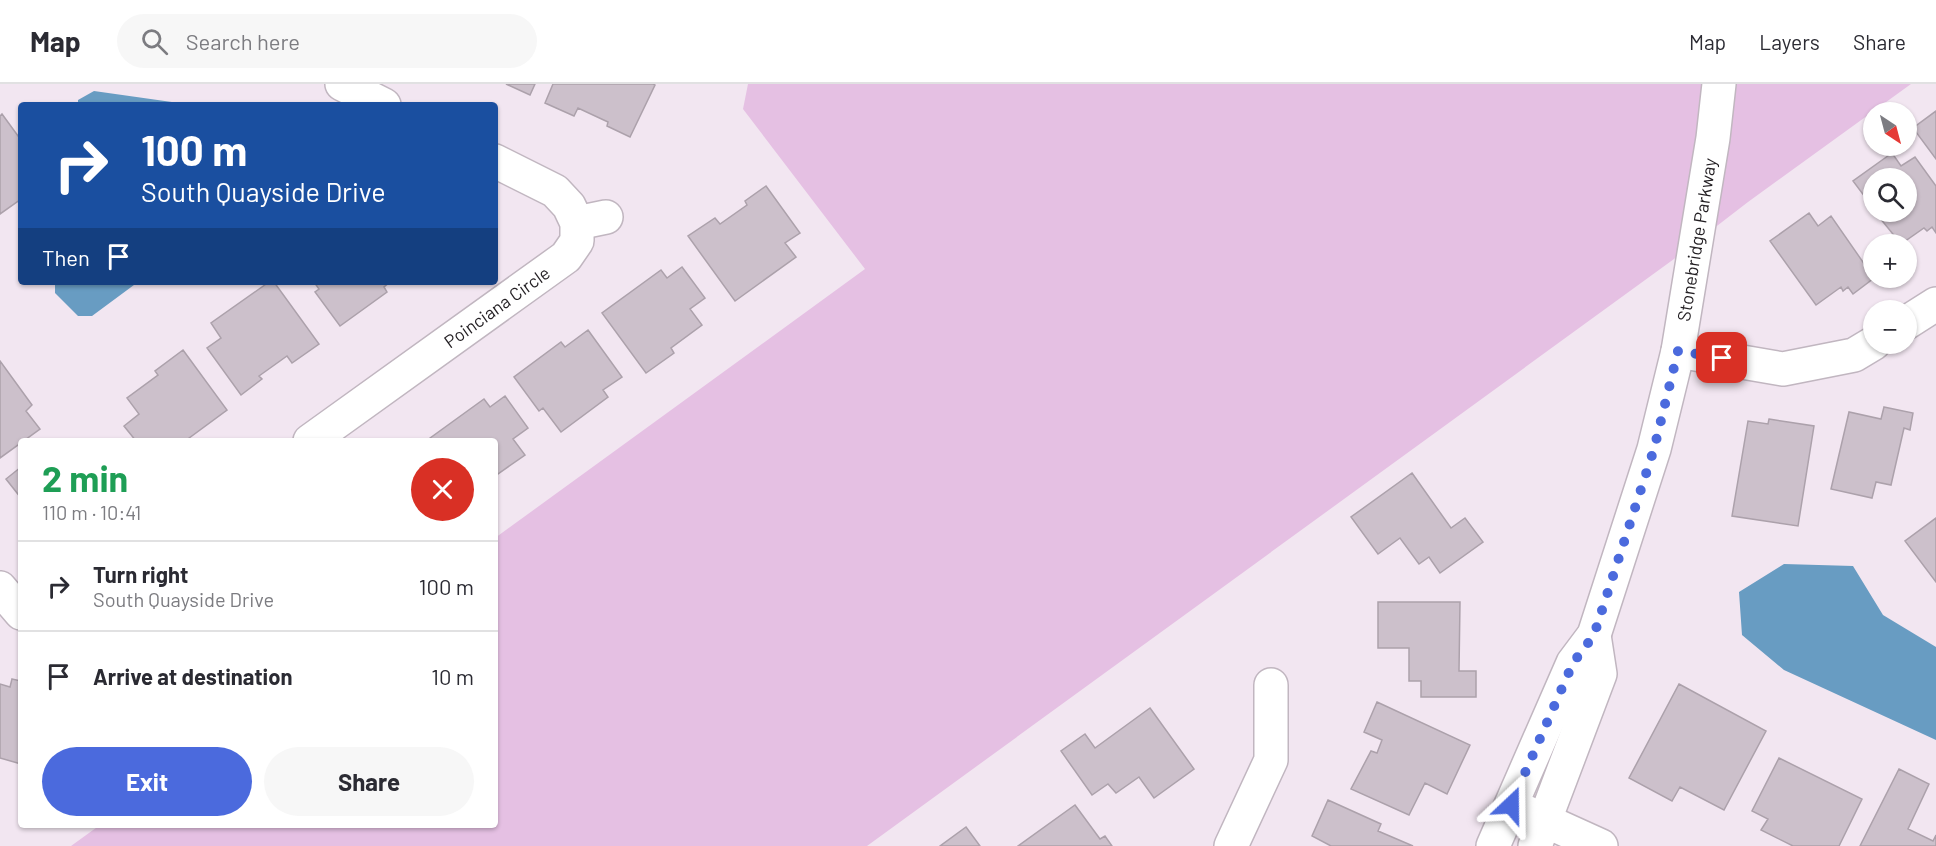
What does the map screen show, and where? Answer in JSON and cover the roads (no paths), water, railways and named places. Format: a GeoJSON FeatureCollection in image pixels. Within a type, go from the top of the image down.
{"type":"FeatureCollection","features":[{"type":"Feature","properties":{"kind":"street"},"geometry":{"type":"LineString","coordinates":[[342,84],[378,102]]}},
{"type":"Feature","properties":{"kind":"street","name":"Stonebridge Parkway"},"geometry":{"type":"LineString","coordinates":[[1493,846],[1573,663],[1594,635],[1654,449],[1678,351],[1713,138],[1719,84]]}},
{"type":"Feature","properties":{"kind":"street","name":"Poinciana Circle"},"geometry":{"type":"LineString","coordinates":[[314,438],[566,257],[591,220],[569,206],[555,191],[498,162]]}},
{"type":"Feature","properties":{"kind":"street"},"geometry":{"type":"LineString","coordinates":[[1678,351],[1783,369],[1854,355],[1863,350]]}},
{"type":"Feature","properties":{"kind":"street"},"geometry":{"type":"LineString","coordinates":[[0,588],[18,609]]}},
{"type":"Feature","properties":{"kind":"street","name":"Stonebridge Parkway"},"geometry":{"type":"LineString","coordinates":[[1539,833],[1600,674],[1594,635]]}},
{"type":"Feature","properties":{"kind":"street"},"geometry":{"type":"LineString","coordinates":[[1231,846],[1271,760],[1270,685]]}},
{"type":"Feature","properties":{"kind":"street"},"geometry":{"type":"LineString","coordinates":[[1511,805],[1539,833],[1601,846]]}},
{"type":"Feature","properties":{"kind":"water"},"geometry":{"type":"Polygon","coordinates":[[[94,91],[172,102],[78,102],[94,91]]]}},
{"type":"Feature","properties":{"kind":"water"},"geometry":{"type":"Polygon","coordinates":[[[55,285],[134,285],[92,316],[78,316],[55,293],[55,285]]]}},
{"type":"Feature","properties":{"kind":"water"},"geometry":{"type":"Polygon","coordinates":[[[1784,564],[1853,566],[1883,615],[1936,647],[1936,740],[1784,670],[1742,635],[1739,592],[1784,564]]]}}]}
